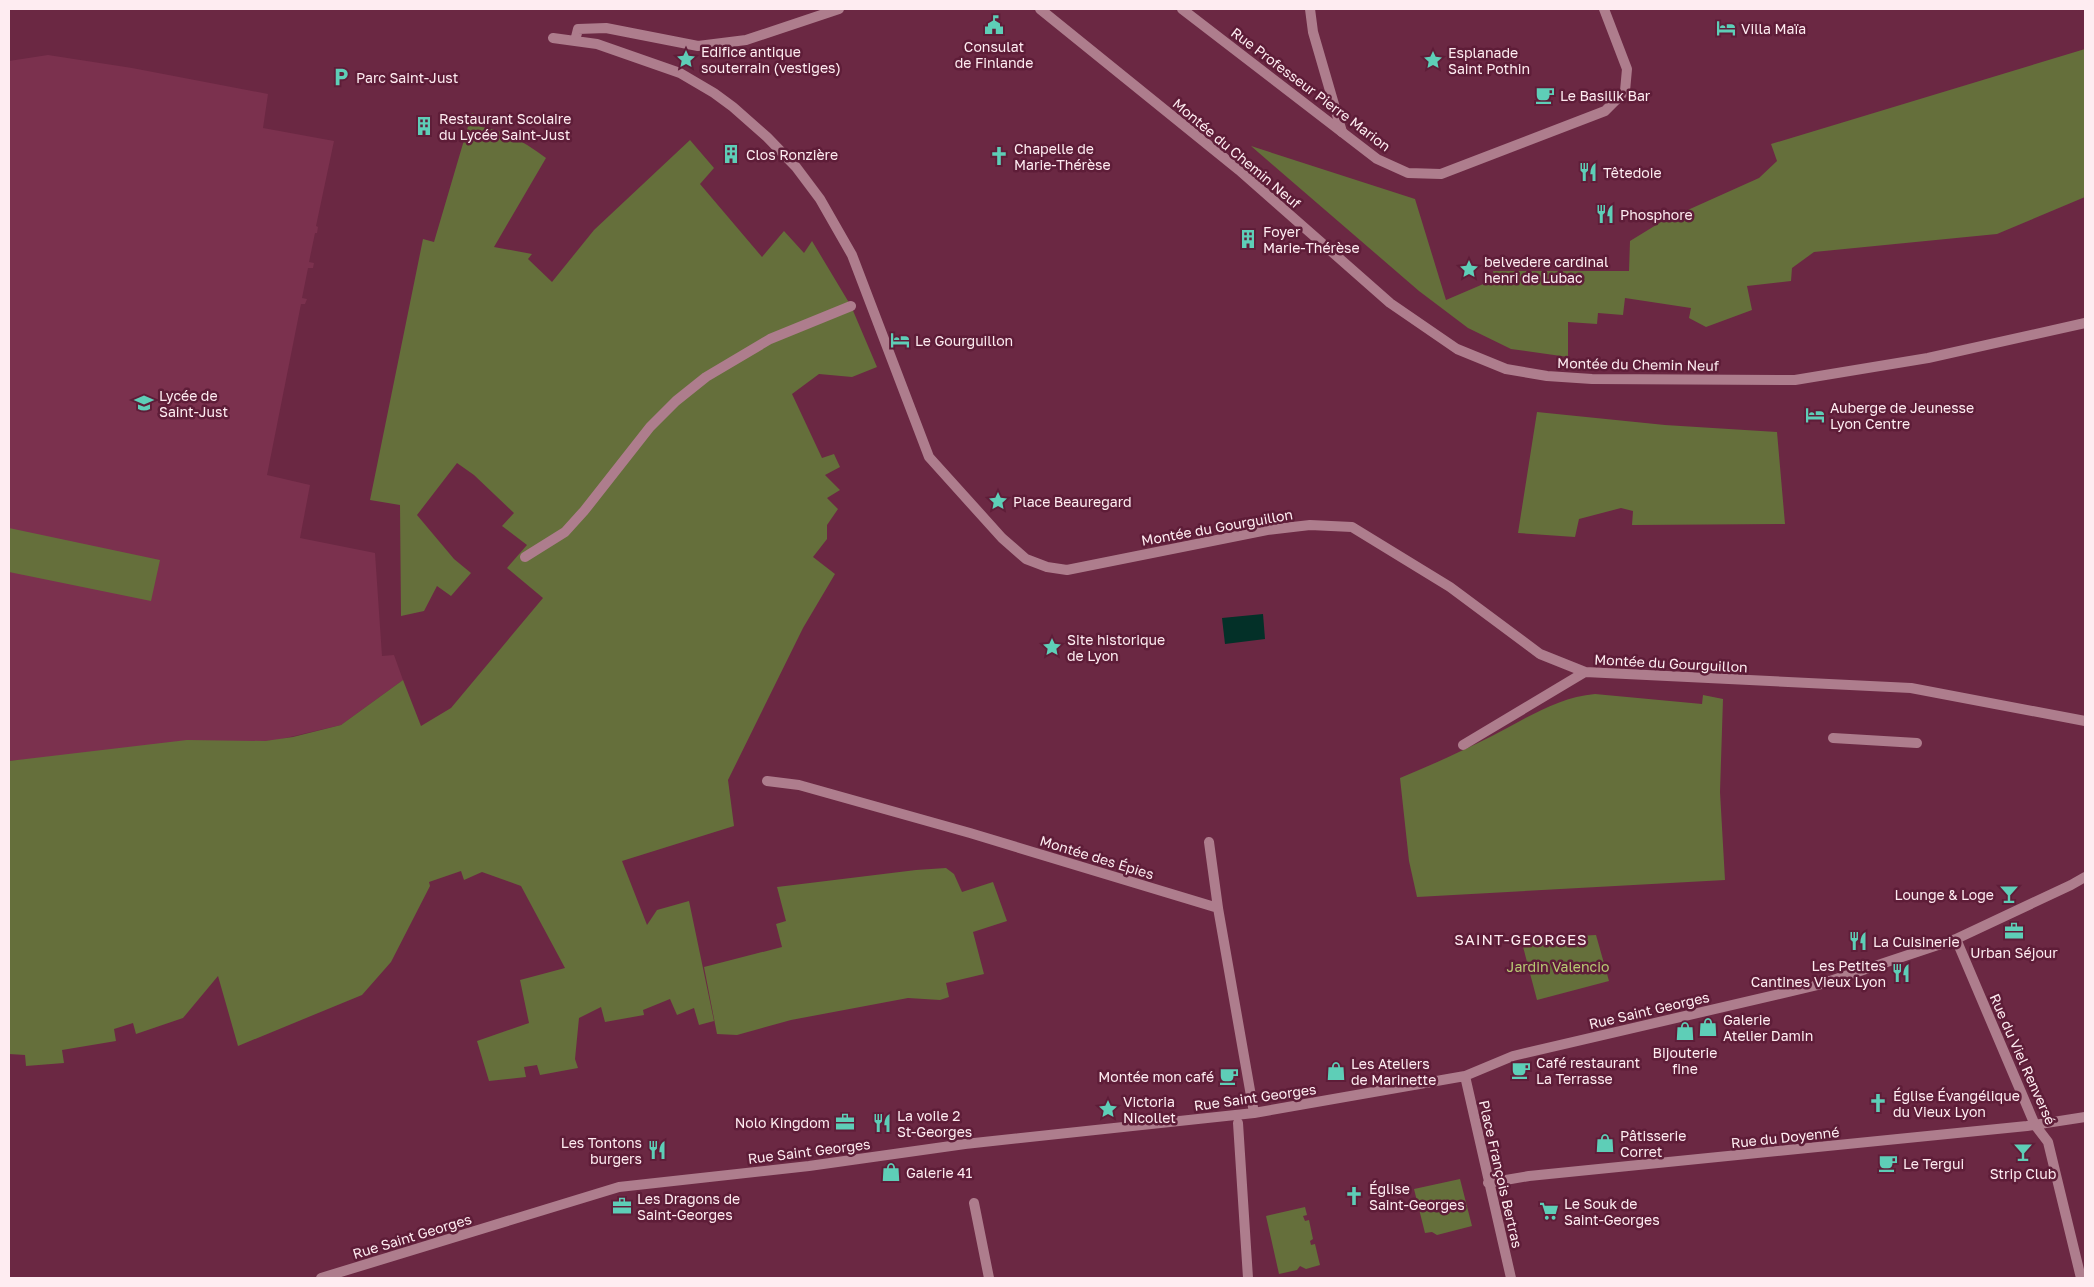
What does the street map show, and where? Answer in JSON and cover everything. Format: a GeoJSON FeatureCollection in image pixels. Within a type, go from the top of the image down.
{"type":"FeatureCollection","features":[{"type":"Feature","properties":{"kind":"street"},"geometry":{"type":"LineString","coordinates":[[575,41],[578,29],[606,28],[698,46],[724,44],[746,40],[839,9]]}},
{"type":"Feature","properties":{"kind":"street","name":"Montée du Chemin Neuf"},"geometry":{"type":"LineString","coordinates":[[1040,9],[1239,170],[1390,303],[1457,349],[1506,368],[1547,376],[1592,379],[1795,380],[1928,358],[2085,323]]}},
{"type":"Feature","properties":{"kind":"street","name":"Rue Professeur Pierre Marion"},"geometry":{"type":"LineString","coordinates":[[1182,9],[1377,158],[1408,173],[1442,174],[1605,111],[1625,91],[1627,69],[1604,9]]}},
{"type":"Feature","properties":{"kind":"street"},"geometry":{"type":"LineString","coordinates":[[1310,9],[1312,32],[1342,132]]}},
{"type":"Feature","properties":{"kind":"street","name":"Montée du Gourguillon"},"geometry":{"type":"LineString","coordinates":[[553,38],[597,44],[651,61],[680,73],[733,107],[767,137],[796,167],[820,199],[852,255],[930,457],[1002,538],[1026,558],[1047,567],[1067,570],[1266,530],[1310,525],[1352,526],[1450,587],[1540,654],[1585,672],[1911,688],[2085,721]]}},
{"type":"Feature","properties":{"kind":"street"},"geometry":{"type":"LineString","coordinates":[[525,557],[565,532],[584,511],[650,427],[706,377],[770,339],[852,306]]}},
{"type":"Feature","properties":{"kind":"street"},"geometry":{"type":"LineString","coordinates":[[1463,745],[1585,672]]}},
{"type":"Feature","properties":{"kind":"street"},"geometry":{"type":"LineString","coordinates":[[1833,738],[1917,743]]}},
{"type":"Feature","properties":{"kind":"street","name":"Montée des Épies"},"geometry":{"type":"LineString","coordinates":[[767,780],[799,785],[970,833],[1218,908]]}},
{"type":"Feature","properties":{"kind":"street"},"geometry":{"type":"LineString","coordinates":[[1209,842],[1218,908],[1254,1113]]}},
{"type":"Feature","properties":{"kind":"street","name":"Rue Saint Georges"},"geometry":{"type":"LineString","coordinates":[[321,1278],[619,1186],[809,1166],[974,1143],[1254,1113],[1465,1076],[1513,1056],[1818,984],[1956,939],[2071,885],[2085,876]]}},
{"type":"Feature","properties":{"kind":"street","name":"Rue du Viel Renversé"},"geometry":{"type":"LineString","coordinates":[[1956,939],[2035,1125],[2048,1142],[2081,1278]]}},
{"type":"Feature","properties":{"kind":"street","name":"Place François Bertras"},"geometry":{"type":"LineString","coordinates":[[1465,1076],[1511,1278]]}},
{"type":"Feature","properties":{"kind":"street","name":"Rue du Doyenné"},"geometry":{"type":"LineString","coordinates":[[1488,1183],[1529,1176],[2035,1125],[2085,1117]]}},
{"type":"Feature","properties":{"kind":"street"},"geometry":{"type":"LineString","coordinates":[[1238,1124],[1248,1278]]}},
{"type":"Feature","properties":{"kind":"street"},"geometry":{"type":"LineString","coordinates":[[974,1203],[989,1278]]}},
{"type":"Feature","properties":{"kind":"shaded area","name":"Lycée de Saint-Just"},"geometry":{"type":"Polygon","coordinates":[[[48,55],[132,68],[268,94],[263,128],[334,141],[316,226],[318,227],[317,233],[315,233],[309,262],[314,263],[313,268],[308,268],[302,298],[307,299],[305,304],[301,304],[267,475],[310,485],[300,538],[375,553],[382,656],[394,655],[403,680],[341,725],[277,740],[9,761],[9,61],[48,55]]]}},
{"type":"Feature","properties":{"kind":"shaded area"},"geometry":{"type":"Polygon","coordinates":[[[1263,614],[1265,639],[1225,644],[1222,618],[1263,614]]]}},
{"type":"Feature","properties":{"kind":"green space"},"geometry":{"type":"Polygon","coordinates":[[[2085,49],[2085,197],[1997,234],[1814,252],[1792,268],[1791,281],[1747,286],[1752,310],[1706,327],[1689,318],[1691,308],[1625,298],[1623,315],[1598,313],[1597,324],[1568,322],[1568,357],[1511,349],[1468,328],[1419,291],[1251,146],[1415,199],[1446,300],[1495,279],[1493,271],[1629,271],[1630,241],[1661,222],[1759,178],[1777,161],[1771,144],[2085,49]]]}},
{"type":"Feature","properties":{"kind":"green space"},"geometry":{"type":"Polygon","coordinates":[[[472,113],[484,117],[476,126],[495,130],[512,137],[546,158],[494,247],[532,254],[528,259],[552,282],[594,230],[690,140],[714,168],[700,184],[762,257],[784,231],[804,253],[812,241],[851,306],[877,367],[852,377],[819,374],[792,394],[822,458],[834,454],[840,467],[825,475],[840,490],[827,498],[838,509],[827,525],[827,539],[813,557],[835,574],[803,628],[728,780],[734,826],[622,861],[647,925],[657,910],[689,901],[714,1021],[699,1025],[694,1008],[677,1015],[670,999],[643,1010],[644,1015],[605,1022],[601,1007],[579,1018],[575,1059],[578,1068],[540,1075],[537,1065],[524,1067],[526,1077],[489,1081],[477,1041],[529,1023],[520,980],[565,968],[521,886],[482,872],[464,880],[461,871],[429,882],[430,886],[391,962],[362,995],[238,1046],[218,976],[183,1018],[136,1034],[133,1023],[114,1029],[116,1041],[62,1050],[64,1063],[26,1066],[25,1055],[9,1054],[9,761],[187,740],[265,741],[293,737],[341,725],[403,680],[421,726],[451,708],[543,598],[507,568],[527,545],[502,526],[514,513],[474,475],[457,463],[417,515],[454,559],[471,573],[451,596],[437,586],[424,611],[401,616],[400,505],[370,500],[423,239],[434,242],[472,113]]]}},
{"type":"Feature","properties":{"kind":"green space"},"geometry":{"type":"Polygon","coordinates":[[[1537,412],[1665,425],[1777,432],[1785,524],[1632,525],[1633,511],[1621,508],[1579,519],[1575,537],[1518,533],[1537,412]]]}},
{"type":"Feature","properties":{"kind":"green space"},"geometry":{"type":"Polygon","coordinates":[[[9,528],[160,560],[151,601],[9,572],[9,528]]]}},
{"type":"Feature","properties":{"kind":"green space"},"geometry":{"type":"Polygon","coordinates":[[[1595,694],[1702,704],[1703,695],[1723,699],[1720,792],[1725,880],[1417,897],[1409,861],[1400,778],[1469,747],[1555,704],[1568,699],[1595,694]]]}},
{"type":"Feature","properties":{"kind":"green space"},"geometry":{"type":"Polygon","coordinates":[[[946,868],[954,874],[962,892],[993,882],[1007,921],[973,932],[984,974],[946,983],[949,997],[940,1000],[908,998],[791,1020],[737,1035],[717,1034],[704,967],[782,947],[776,924],[786,921],[777,887],[946,868]]]}},
{"type":"Feature","properties":{"kind":"green space","name":"Jardin Valencio"},"geometry":{"type":"Polygon","coordinates":[[[1596,935],[1609,981],[1537,1000],[1521,939],[1596,935]]]}},
{"type":"Feature","properties":{"kind":"green space"},"geometry":{"type":"Polygon","coordinates":[[[1460,1179],[1472,1226],[1437,1235],[1432,1232],[1425,1233],[1414,1189],[1460,1179]]]}},
{"type":"Feature","properties":{"kind":"green space"},"geometry":{"type":"Polygon","coordinates":[[[1305,1207],[1307,1215],[1303,1216],[1305,1221],[1309,1220],[1313,1239],[1310,1241],[1311,1245],[1315,1244],[1320,1265],[1306,1269],[1300,1266],[1297,1270],[1279,1274],[1266,1216],[1305,1207]]]}},
{"type":"Feature","properties":{"kind":"place","name":"Consulat de Finlande"},"geometry":{"type":"Point","coordinates":[994,25]}},
{"type":"Feature","properties":{"kind":"place","name":"Villa Maïa"},"geometry":{"type":"Point","coordinates":[1726,28]}},
{"type":"Feature","properties":{"kind":"place","name":"Edifice antique souterrain (vestiges)"},"geometry":{"type":"Point","coordinates":[686,59]}},
{"type":"Feature","properties":{"kind":"place","name":"Esplanade Saint Pothin"},"geometry":{"type":"Point","coordinates":[1433,60]}},
{"type":"Feature","properties":{"kind":"place","name":"Parc Saint-Just"},"geometry":{"type":"Point","coordinates":[341,77]}},
{"type":"Feature","properties":{"kind":"place","name":"Le Basilik Bar"},"geometry":{"type":"Point","coordinates":[1545,95]}},
{"type":"Feature","properties":{"kind":"place","name":"Restaurant Scolaire du Lycée Saint-Just"},"geometry":{"type":"Point","coordinates":[424,126]}},
{"type":"Feature","properties":{"kind":"place","name":"Clos Ronzière"},"geometry":{"type":"Point","coordinates":[731,154]}},
{"type":"Feature","properties":{"kind":"place","name":"Chapelle de Marie-Thérèse"},"geometry":{"type":"Point","coordinates":[999,156]}},
{"type":"Feature","properties":{"kind":"place","name":"Têtedoie"},"geometry":{"type":"Point","coordinates":[1588,172]}},
{"type":"Feature","properties":{"kind":"place","name":"Phosphore"},"geometry":{"type":"Point","coordinates":[1605,214]}},
{"type":"Feature","properties":{"kind":"place","name":"Foyer Marie-Thérèse"},"geometry":{"type":"Point","coordinates":[1248,239]}},
{"type":"Feature","properties":{"kind":"place","name":"belvedere cardinal henri de Lubac"},"geometry":{"type":"Point","coordinates":[1469,269]}},
{"type":"Feature","properties":{"kind":"place","name":"Le Gourguillon"},"geometry":{"type":"Point","coordinates":[900,340]}},
{"type":"Feature","properties":{"kind":"place","name":"Lycée de Saint-Just"},"geometry":{"type":"Point","coordinates":[144,403]}},
{"type":"Feature","properties":{"kind":"place","name":"Auberge de Jeunesse Lyon Centre"},"geometry":{"type":"Point","coordinates":[1815,415]}},
{"type":"Feature","properties":{"kind":"place","name":"Place Beauregard"},"geometry":{"type":"Point","coordinates":[998,501]}},
{"type":"Feature","properties":{"kind":"place","name":"Site historique de Lyon"},"geometry":{"type":"Point","coordinates":[1052,647]}},
{"type":"Feature","properties":{"kind":"place","name":"Lounge & Loge"},"geometry":{"type":"Point","coordinates":[2009,894]}},
{"type":"Feature","properties":{"kind":"place","name":"Urban Séjour"},"geometry":{"type":"Point","coordinates":[2014,931]}},
{"type":"Feature","properties":{"kind":"place","name":"La Cuisinerie"},"geometry":{"type":"Point","coordinates":[1858,941]}},
{"type":"Feature","properties":{"kind":"place","name":"Les Petites Cantines Vieux Lyon"},"geometry":{"type":"Point","coordinates":[1901,973]}},
{"type":"Feature","properties":{"kind":"place","name":"Galerie Atelier Damin"},"geometry":{"type":"Point","coordinates":[1708,1027]}},
{"type":"Feature","properties":{"kind":"place","name":"Bijouterie fine"},"geometry":{"type":"Point","coordinates":[1685,1031]}},
{"type":"Feature","properties":{"kind":"place","name":"Café restaurant La Terrasse"},"geometry":{"type":"Point","coordinates":[1521,1070]}},
{"type":"Feature","properties":{"kind":"place","name":"Les Ateliers de Marinette"},"geometry":{"type":"Point","coordinates":[1336,1071]}},
{"type":"Feature","properties":{"kind":"place","name":"Montée mon café"},"geometry":{"type":"Point","coordinates":[1229,1076]}},
{"type":"Feature","properties":{"kind":"place","name":"Église Évangélique du Vieux Lyon"},"geometry":{"type":"Point","coordinates":[1878,1103]}},
{"type":"Feature","properties":{"kind":"place","name":"Victoria Nicollet"},"geometry":{"type":"Point","coordinates":[1108,1109]}},
{"type":"Feature","properties":{"kind":"place","name":"Nolo Kingdom"},"geometry":{"type":"Point","coordinates":[845,1122]}},
{"type":"Feature","properties":{"kind":"place","name":"La voile 2 St-Georges"},"geometry":{"type":"Point","coordinates":[882,1123]}},
{"type":"Feature","properties":{"kind":"place","name":"Pâtisserie Corret"},"geometry":{"type":"Point","coordinates":[1605,1143]}},
{"type":"Feature","properties":{"kind":"place","name":"Les Tontons burgers"},"geometry":{"type":"Point","coordinates":[657,1150]}},
{"type":"Feature","properties":{"kind":"place","name":"Strip Club"},"geometry":{"type":"Point","coordinates":[2023,1152]}},
{"type":"Feature","properties":{"kind":"place","name":"Le Tergui"},"geometry":{"type":"Point","coordinates":[1888,1163]}},
{"type":"Feature","properties":{"kind":"place","name":"Galerie 41"},"geometry":{"type":"Point","coordinates":[891,1172]}},
{"type":"Feature","properties":{"kind":"place","name":"Église Saint-Georges"},"geometry":{"type":"Point","coordinates":[1354,1196]}},
{"type":"Feature","properties":{"kind":"place","name":"Les Dragons de Saint-Georges"},"geometry":{"type":"Point","coordinates":[622,1206]}},
{"type":"Feature","properties":{"kind":"place","name":"Le Souk de Saint-Georges"},"geometry":{"type":"Point","coordinates":[1549,1211]}},
{"type":"Feature","properties":{"kind":"district","name":"SAINT-GEORGES"},"geometry":{"type":"Point","coordinates":[1521,939]}}]}
